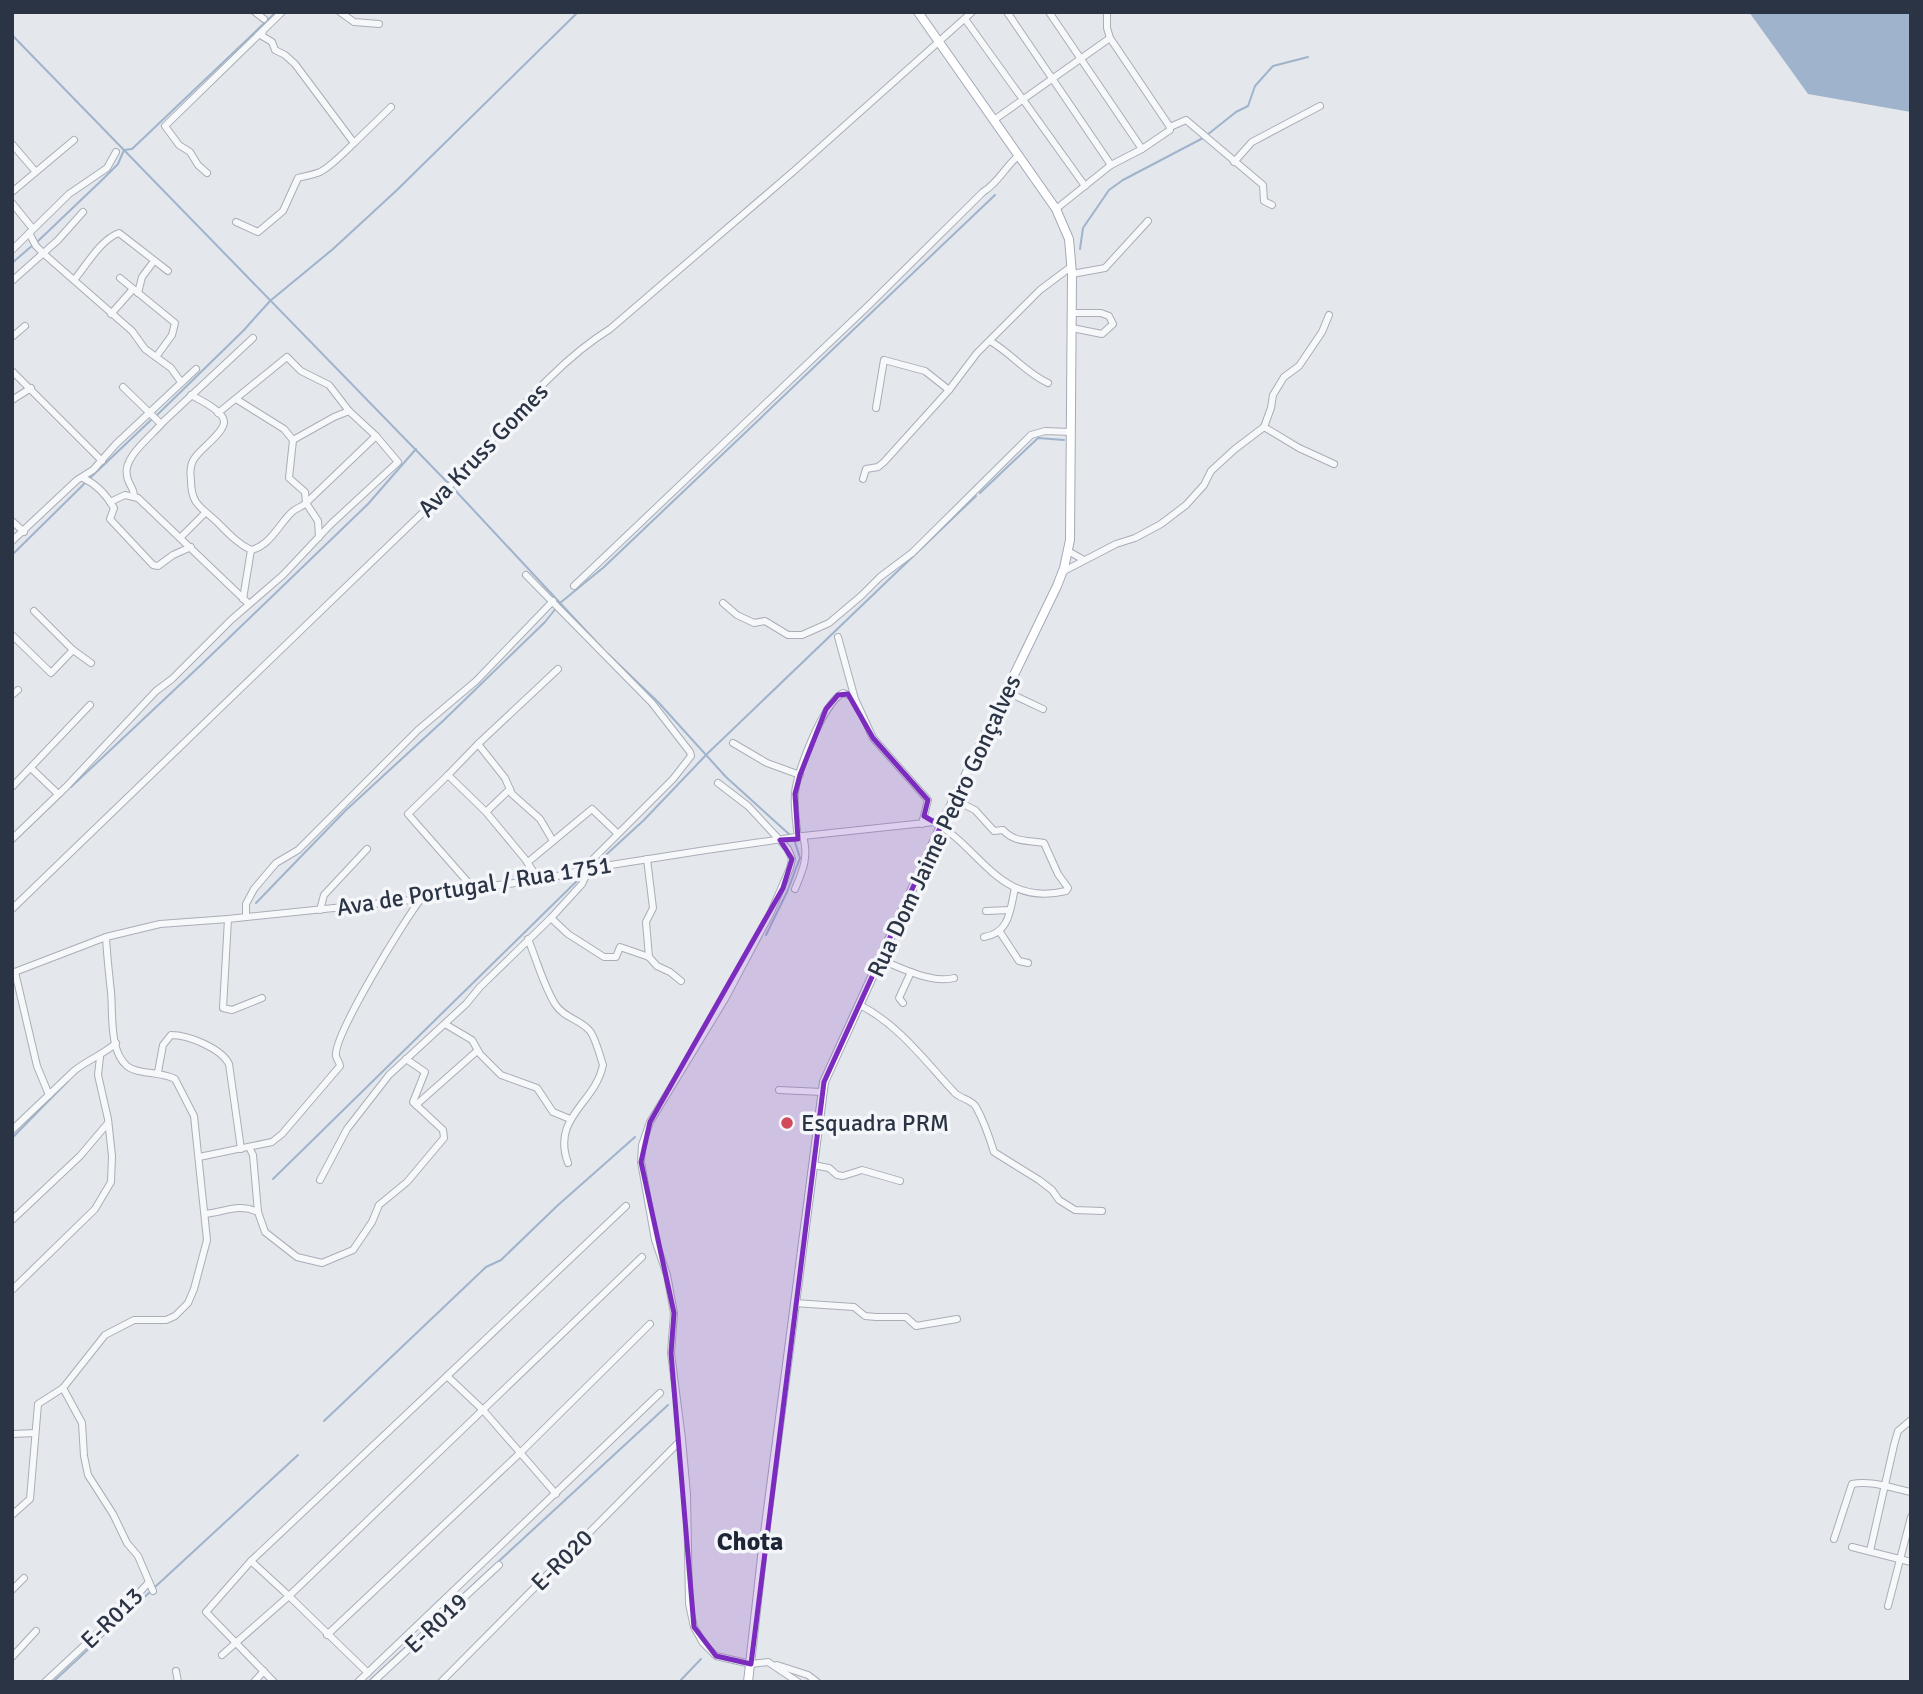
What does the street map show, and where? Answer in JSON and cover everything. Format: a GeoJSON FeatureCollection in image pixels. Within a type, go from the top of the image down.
{"type":"FeatureCollection","features":[{"type":"Feature","properties":{"kind":"main road","name":"Rua Dom Jaime Pedro Gonçalves"},"geometry":{"type":"LineString","coordinates":[[748,1682],[824,1082],[941,826],[1007,692],[1062,572],[1068,551],[1071,497],[1072,270],[1067,229],[1019,155],[918,12]]}},
{"type":"Feature","properties":{"kind":"street"},"geometry":{"type":"LineString","coordinates":[[255,12],[264,19]]}},
{"type":"Feature","properties":{"kind":"street"},"geometry":{"type":"LineString","coordinates":[[207,173],[165,126],[282,12]]}},
{"type":"Feature","properties":{"kind":"street"},"geometry":{"type":"LineString","coordinates":[[340,12],[354,22],[379,24]]}},
{"type":"Feature","properties":{"kind":"street","name":"Ava Kruss Gomes"},"geometry":{"type":"LineString","coordinates":[[12,909],[443,492],[587,343],[620,321],[972,12]]}},
{"type":"Feature","properties":{"kind":"street"},"geometry":{"type":"LineString","coordinates":[[1007,12],[1111,165]]}},
{"type":"Feature","properties":{"kind":"street"},"geometry":{"type":"LineString","coordinates":[[1049,12],[1142,149]]}},
{"type":"Feature","properties":{"kind":"street"},"geometry":{"type":"LineString","coordinates":[[1107,12],[1110,38],[1170,127]]}},
{"type":"Feature","properties":{"kind":"street"},"geometry":{"type":"LineString","coordinates":[[965,19],[1085,187]]}},
{"type":"Feature","properties":{"kind":"street"},"geometry":{"type":"LineString","coordinates":[[263,31],[262,36],[272,42],[275,50],[295,64],[354,143]]}},
{"type":"Feature","properties":{"kind":"street"},"geometry":{"type":"LineString","coordinates":[[994,120],[1110,38]]}},
{"type":"Feature","properties":{"kind":"street"},"geometry":{"type":"LineString","coordinates":[[1234,162],[1252,142],[1320,106]]}},
{"type":"Feature","properties":{"kind":"street"},"geometry":{"type":"LineString","coordinates":[[236,222],[258,232],[283,211],[298,178],[321,172],[330,163],[337,161],[391,107]]}},
{"type":"Feature","properties":{"kind":"street"},"geometry":{"type":"LineString","coordinates":[[1056,209],[1111,165],[1142,149],[1170,130],[1170,127],[1188,120],[1263,185],[1264,201],[1272,205]]}},
{"type":"Feature","properties":{"kind":"street"},"geometry":{"type":"LineString","coordinates":[[12,192],[74,140]]}},
{"type":"Feature","properties":{"kind":"street"},"geometry":{"type":"LineString","coordinates":[[12,144],[35,171]]}},
{"type":"Feature","properties":{"kind":"street"},"geometry":{"type":"LineString","coordinates":[[12,250],[69,194],[110,165],[116,152]]}},
{"type":"Feature","properties":{"kind":"street"},"geometry":{"type":"LineString","coordinates":[[574,586],[869,305],[983,192],[993,186],[1019,155]]}},
{"type":"Feature","properties":{"kind":"street"},"geometry":{"type":"LineString","coordinates":[[12,203],[31,231],[35,245],[132,331],[145,349],[171,368],[181,382]]}},
{"type":"Feature","properties":{"kind":"street"},"geometry":{"type":"LineString","coordinates":[[12,281],[44,254],[83,212]]}},
{"type":"Feature","properties":{"kind":"street"},"geometry":{"type":"LineString","coordinates":[[863,479],[866,469],[878,467],[884,462],[949,390],[967,364],[1040,290],[1072,270],[1105,268],[1148,221]]}},
{"type":"Feature","properties":{"kind":"street"},"geometry":{"type":"LineString","coordinates":[[74,281],[97,252],[119,233],[168,271]]}},
{"type":"Feature","properties":{"kind":"street"},"geometry":{"type":"LineString","coordinates":[[111,314],[135,291],[154,261]]}},
{"type":"Feature","properties":{"kind":"street"},"geometry":{"type":"LineString","coordinates":[[120,278],[175,323],[172,335],[156,357]]}},
{"type":"Feature","properties":{"kind":"street"},"geometry":{"type":"LineString","coordinates":[[1072,313],[1101,313],[1109,316],[1113,324],[1102,334],[1072,328]]}},
{"type":"Feature","properties":{"kind":"street"},"geometry":{"type":"LineString","coordinates":[[1062,572],[1161,524],[1185,505],[1204,485],[1211,471],[1264,427],[1273,395],[1284,377],[1299,366],[1322,332],[1329,315]]}},
{"type":"Feature","properties":{"kind":"street"},"geometry":{"type":"LineString","coordinates":[[12,337],[25,326]]}},
{"type":"Feature","properties":{"kind":"street"},"geometry":{"type":"LineString","coordinates":[[134,496],[135,492],[126,475],[128,463],[142,442],[253,338]]}},
{"type":"Feature","properties":{"kind":"street"},"geometry":{"type":"LineString","coordinates":[[990,341],[1048,383]]}},
{"type":"Feature","properties":{"kind":"street"},"geometry":{"type":"LineString","coordinates":[[12,839],[156,691],[181,671],[246,601],[283,575],[398,462],[376,436],[349,411],[329,385],[301,370],[287,356],[218,413]]}},
{"type":"Feature","properties":{"kind":"street"},"geometry":{"type":"LineString","coordinates":[[876,408],[884,359],[925,371],[949,390]]}},
{"type":"Feature","properties":{"kind":"street"},"geometry":{"type":"LineString","coordinates":[[12,541],[77,480],[102,461],[196,369]]}},
{"type":"Feature","properties":{"kind":"street"},"geometry":{"type":"LineString","coordinates":[[12,371],[102,461]]}},
{"type":"Feature","properties":{"kind":"street"},"geometry":{"type":"LineString","coordinates":[[122,387],[148,414],[160,423],[163,422]]}},
{"type":"Feature","properties":{"kind":"street"},"geometry":{"type":"LineString","coordinates":[[12,401],[31,388]]}},
{"type":"Feature","properties":{"kind":"street"},"geometry":{"type":"LineString","coordinates":[[191,395],[224,419],[218,434],[205,444],[191,463],[191,495],[205,513],[239,544],[251,551]]}},
{"type":"Feature","properties":{"kind":"street"},"geometry":{"type":"LineString","coordinates":[[236,399],[284,429],[293,440],[289,478],[305,492],[306,503],[318,522],[319,537]]}},
{"type":"Feature","properties":{"kind":"street"},"geometry":{"type":"LineString","coordinates":[[293,440],[334,416],[349,411]]}},
{"type":"Feature","properties":{"kind":"street"},"geometry":{"type":"LineString","coordinates":[[1264,427],[1299,448],[1334,464]]}},
{"type":"Feature","properties":{"kind":"street"},"geometry":{"type":"LineString","coordinates":[[723,603],[737,615],[754,623],[765,621],[788,635],[802,635],[815,630],[829,622],[912,553],[1031,435],[1045,431],[1071,432]]}},
{"type":"Feature","properties":{"kind":"street"},"geometry":{"type":"LineString","coordinates":[[251,551],[279,530],[292,511],[306,503],[376,436]]}},
{"type":"Feature","properties":{"kind":"street"},"geometry":{"type":"LineString","coordinates":[[83,478],[93,484],[110,502],[114,508],[110,519],[137,551],[153,565],[158,566],[191,547]]}},
{"type":"Feature","properties":{"kind":"street"},"geometry":{"type":"LineString","coordinates":[[110,502],[125,495],[134,496],[246,601]]}},
{"type":"Feature","properties":{"kind":"street"},"geometry":{"type":"LineString","coordinates":[[180,538],[205,513]]}},
{"type":"Feature","properties":{"kind":"street"},"geometry":{"type":"LineString","coordinates":[[12,521],[24,531]]}},
{"type":"Feature","properties":{"kind":"street"},"geometry":{"type":"LineString","coordinates":[[246,601],[251,551]]}},
{"type":"Feature","properties":{"kind":"street"},"geometry":{"type":"LineString","coordinates":[[1068,551],[1084,560]]}},
{"type":"Feature","properties":{"kind":"street"},"geometry":{"type":"LineString","coordinates":[[320,1180],[347,1129],[389,1075],[445,1024],[551,918],[582,884],[585,870],[691,756],[652,703],[526,575]]}},
{"type":"Feature","properties":{"kind":"street"},"geometry":{"type":"LineString","coordinates":[[246,918],[249,897],[276,863],[298,850],[418,730],[476,681],[553,601]]}},
{"type":"Feature","properties":{"kind":"street"},"geometry":{"type":"LineString","coordinates":[[34,611],[73,650],[91,663]]}},
{"type":"Feature","properties":{"kind":"street"},"geometry":{"type":"LineString","coordinates":[[12,635],[51,673],[73,650]]}},
{"type":"Feature","properties":{"kind":"street"},"geometry":{"type":"LineString","coordinates":[[838,637],[855,699],[873,738],[928,800],[922,824]]}},
{"type":"Feature","properties":{"kind":"street"},"geometry":{"type":"LineString","coordinates":[[473,888],[408,814],[558,669]]}},
{"type":"Feature","properties":{"kind":"street"},"geometry":{"type":"LineString","coordinates":[[1007,692],[1043,709]]}},
{"type":"Feature","properties":{"kind":"street"},"geometry":{"type":"LineString","coordinates":[[795,889],[807,849],[800,837],[795,794],[800,775],[817,729],[831,702],[843,693],[855,699]]}},
{"type":"Feature","properties":{"kind":"street"},"geometry":{"type":"LineString","coordinates":[[12,787],[90,705]]}},
{"type":"Feature","properties":{"kind":"street"},"geometry":{"type":"LineString","coordinates":[[733,743],[767,764],[800,775]]}},
{"type":"Feature","properties":{"kind":"street"},"geometry":{"type":"LineString","coordinates":[[478,744],[501,772],[516,799],[540,820],[554,841]]}},
{"type":"Feature","properties":{"kind":"street"},"geometry":{"type":"LineString","coordinates":[[32,769],[58,794]]}},
{"type":"Feature","properties":{"kind":"street"},"geometry":{"type":"LineString","coordinates":[[448,775],[486,812],[540,880]]}},
{"type":"Feature","properties":{"kind":"street"},"geometry":{"type":"LineString","coordinates":[[718,783],[748,806],[788,849],[792,859],[783,888],[725,999],[650,1122],[642,1145],[641,1162],[655,1240],[667,1275],[674,1313],[671,1353],[687,1494],[690,1604],[694,1627],[703,1643],[716,1656],[751,1664],[768,1662],[808,1675],[817,1682]]}},
{"type":"Feature","properties":{"kind":"street"},"geometry":{"type":"LineString","coordinates":[[486,812],[510,789]]}},
{"type":"Feature","properties":{"kind":"street"},"geometry":{"type":"LineString","coordinates":[[941,826],[984,864],[1024,893],[1054,894],[1068,888],[1058,874],[1044,843],[1015,840],[1003,830],[994,831],[975,810],[955,800]]}},
{"type":"Feature","properties":{"kind":"street"},"geometry":{"type":"LineString","coordinates":[[528,862],[592,808],[617,833]]}},
{"type":"Feature","properties":{"kind":"street","name":"Ava de Portugal / Rua 1751"},"geometry":{"type":"LineString","coordinates":[[13,972],[106,937],[160,924],[246,918],[421,899],[647,859],[800,837],[934,822],[941,826]]}},
{"type":"Feature","properties":{"kind":"street"},"geometry":{"type":"LineString","coordinates":[[320,910],[324,895],[367,849]]}},
{"type":"Feature","properties":{"kind":"street"},"geometry":{"type":"LineString","coordinates":[[647,859],[653,908],[646,922],[649,957]]}},
{"type":"Feature","properties":{"kind":"street"},"geometry":{"type":"LineString","coordinates":[[984,937],[1000,932],[1010,910],[1015,888]]}},
{"type":"Feature","properties":{"kind":"street"},"geometry":{"type":"LineString","coordinates":[[199,1157],[268,1144],[282,1134],[340,1066],[336,1054],[341,1035],[353,1010],[388,953],[395,935],[421,899]]}},
{"type":"Feature","properties":{"kind":"street"},"geometry":{"type":"LineString","coordinates":[[986,911],[1010,910]]}},
{"type":"Feature","properties":{"kind":"street"},"geometry":{"type":"LineString","coordinates":[[551,918],[568,934],[604,957],[616,957],[620,947],[649,957],[657,966],[681,981]]}},
{"type":"Feature","properties":{"kind":"street"},"geometry":{"type":"LineString","coordinates":[[228,919],[223,1008],[232,1010],[262,998]]}},
{"type":"Feature","properties":{"kind":"street"},"geometry":{"type":"LineString","coordinates":[[1000,932],[1019,961],[1028,963]]}},
{"type":"Feature","properties":{"kind":"street"},"geometry":{"type":"LineString","coordinates":[[12,1515],[30,1499],[38,1404],[63,1388],[105,1335],[134,1320],[166,1320],[175,1316],[188,1303],[207,1247],[194,1116],[175,1079],[158,1072],[130,1068],[123,1060],[111,1018],[106,937]]}},
{"type":"Feature","properties":{"kind":"street"},"geometry":{"type":"LineString","coordinates":[[528,939],[542,981],[556,1005],[569,1018],[588,1028],[603,1065],[592,1088],[570,1119],[564,1140],[568,1163]]}},
{"type":"Feature","properties":{"kind":"street"},"geometry":{"type":"LineString","coordinates":[[881,960],[942,980],[954,978]]}},
{"type":"Feature","properties":{"kind":"street"},"geometry":{"type":"LineString","coordinates":[[13,972],[37,1066],[49,1095]]}},
{"type":"Feature","properties":{"kind":"street"},"geometry":{"type":"LineString","coordinates":[[903,1003],[899,998],[911,972]]}},
{"type":"Feature","properties":{"kind":"street"},"geometry":{"type":"LineString","coordinates":[[860,1005],[881,1016],[954,1093],[975,1104],[987,1128],[994,1152],[1039,1180],[1052,1190],[1059,1200],[1075,1210],[1102,1211]]}},
{"type":"Feature","properties":{"kind":"street"},"geometry":{"type":"LineString","coordinates":[[445,1024],[472,1041],[477,1051],[501,1075],[537,1088],[553,1112],[570,1119]]}},
{"type":"Feature","properties":{"kind":"street"},"geometry":{"type":"LineString","coordinates":[[158,1072],[163,1045],[171,1035],[213,1048],[225,1057],[253,1155],[258,1212],[265,1232],[297,1257],[321,1263],[353,1251],[372,1222],[379,1205],[407,1182],[444,1138],[443,1130],[413,1102],[425,1072],[406,1059]]}},
{"type":"Feature","properties":{"kind":"street"},"geometry":{"type":"LineString","coordinates":[[12,1130],[83,1064],[100,1056],[116,1043]]}},
{"type":"Feature","properties":{"kind":"street"},"geometry":{"type":"LineString","coordinates":[[416,1105],[477,1051]]}},
{"type":"Feature","properties":{"kind":"street"},"geometry":{"type":"LineString","coordinates":[[12,1290],[89,1217],[107,1191],[113,1170],[99,1075],[100,1056]]}},
{"type":"Feature","properties":{"kind":"street"},"geometry":{"type":"LineString","coordinates":[[779,1090],[822,1092]]}},
{"type":"Feature","properties":{"kind":"street"},"geometry":{"type":"LineString","coordinates":[[12,1220],[80,1156],[108,1123]]}},
{"type":"Feature","properties":{"kind":"street"},"geometry":{"type":"LineString","coordinates":[[813,1165],[829,1168],[837,1175],[844,1176],[862,1170],[900,1181]]}},
{"type":"Feature","properties":{"kind":"street"},"geometry":{"type":"LineString","coordinates":[[274,1682],[206,1612],[251,1561],[626,1206]]}},
{"type":"Feature","properties":{"kind":"street"},"geometry":{"type":"LineString","coordinates":[[205,1214],[242,1207],[258,1212]]}},
{"type":"Feature","properties":{"kind":"street"},"geometry":{"type":"LineString","coordinates":[[222,1655],[289,1596],[642,1257]]}},
{"type":"Feature","properties":{"kind":"street"},"geometry":{"type":"LineString","coordinates":[[794,1303],[854,1307],[865,1316],[906,1317],[916,1326],[957,1319]]}},
{"type":"Feature","properties":{"kind":"street"},"geometry":{"type":"LineString","coordinates":[[327,1635],[520,1453],[650,1324]]}},
{"type":"Feature","properties":{"kind":"street"},"geometry":{"type":"LineString","coordinates":[[447,1376],[483,1410],[556,1494]]}},
{"type":"Feature","properties":{"kind":"street"},"geometry":{"type":"LineString","coordinates":[[63,1388],[82,1423],[88,1475],[113,1514],[127,1543],[138,1556],[153,1591]]}},
{"type":"Feature","properties":{"kind":"street"},"geometry":{"type":"LineString","coordinates":[[358,1682],[660,1394]]}},
{"type":"Feature","properties":{"kind":"street"},"geometry":{"type":"LineString","coordinates":[[1870,1551],[1898,1431],[1911,1420]]}},
{"type":"Feature","properties":{"kind":"street"},"geometry":{"type":"LineString","coordinates":[[12,1434],[35,1433]]}},
{"type":"Feature","properties":{"kind":"street","name":"E-R020"},"geometry":{"type":"LineString","coordinates":[[441,1682],[682,1439]]}},
{"type":"Feature","properties":{"kind":"street"},"geometry":{"type":"LineString","coordinates":[[1834,1539],[1849,1486],[1859,1483],[1911,1492]]}},
{"type":"Feature","properties":{"kind":"street"},"geometry":{"type":"LineString","coordinates":[[1888,1606],[1911,1517]]}},
{"type":"Feature","properties":{"kind":"street"},"geometry":{"type":"LineString","coordinates":[[1852,1547],[1911,1562]]}},
{"type":"Feature","properties":{"kind":"street"},"geometry":{"type":"LineString","coordinates":[[251,1561],[368,1673]]}},
{"type":"Feature","properties":{"kind":"street","name":"E-R019"},"geometry":{"type":"LineString","coordinates":[[373,1682],[499,1565]]}},
{"type":"Feature","properties":{"kind":"street"},"geometry":{"type":"LineString","coordinates":[[12,1590],[24,1578]]}},
{"type":"Feature","properties":{"kind":"street","name":"E-R013"},"geometry":{"type":"LineString","coordinates":[[45,1682],[149,1582]]}},
{"type":"Feature","properties":{"kind":"street"},"geometry":{"type":"LineString","coordinates":[[12,1657],[36,1631]]}},
{"type":"Feature","properties":{"kind":"street"},"geometry":{"type":"LineString","coordinates":[[768,1662],[798,1682]]}},
{"type":"Feature","properties":{"kind":"street"},"geometry":{"type":"LineString","coordinates":[[176,1671],[178,1682]]}},
{"type":"Feature","properties":{"kind":"street"},"geometry":{"type":"LineString","coordinates":[[254,1682],[264,1671]]}},
{"type":"Feature","properties":{"kind":"highlighted area"},"geometry":{"type":"Polygon","coordinates":[[[848,694],[873,738],[928,800],[924,816],[941,826],[824,1082],[751,1664],[716,1656],[694,1627],[671,1353],[674,1313],[641,1162],[650,1122],[783,888],[792,859],[780,840],[798,839],[795,794],[800,775],[826,709],[838,695],[848,694]]]}},
{"type":"Feature","properties":{"kind":"water"},"geometry":{"type":"Polygon","coordinates":[[[1749,12],[1911,12],[1911,112],[1808,94],[1749,12]]]}},
{"type":"Feature","properties":{"kind":"waterway"},"geometry":{"type":"LineString","coordinates":[[37,242],[118,164],[124,150],[132,149],[276,12]]}},
{"type":"Feature","properties":{"kind":"waterway"},"geometry":{"type":"LineString","coordinates":[[157,415],[270,301],[333,249],[397,190],[578,12]]}},
{"type":"Feature","properties":{"kind":"waterway"},"geometry":{"type":"LineString","coordinates":[[12,35],[449,484]]}},
{"type":"Feature","properties":{"kind":"waterway"},"geometry":{"type":"LineString","coordinates":[[1207,135],[1248,106],[1255,86],[1273,66],[1308,57]]}},
{"type":"Feature","properties":{"kind":"waterway"},"geometry":{"type":"LineString","coordinates":[[1080,249],[1083,228],[1109,190],[1203,138]]}},
{"type":"Feature","properties":{"kind":"waterway"},"geometry":{"type":"LineString","coordinates":[[560,603],[604,567],[995,195]]}},
{"type":"Feature","properties":{"kind":"waterway"},"geometry":{"type":"LineString","coordinates":[[12,263],[33,245]]}},
{"type":"Feature","properties":{"kind":"waterway"},"geometry":{"type":"LineString","coordinates":[[90,478],[151,420]]}},
{"type":"Feature","properties":{"kind":"waterway"},"geometry":{"type":"LineString","coordinates":[[980,493],[1038,438],[1064,440]]}},
{"type":"Feature","properties":{"kind":"waterway"},"geometry":{"type":"LineString","coordinates":[[71,787],[368,504],[416,449]]}},
{"type":"Feature","properties":{"kind":"waterway"},"geometry":{"type":"LineString","coordinates":[[12,555],[85,483]]}},
{"type":"Feature","properties":{"kind":"waterway"},"geometry":{"type":"LineString","coordinates":[[453,488],[602,648]]}},
{"type":"Feature","properties":{"kind":"waterway"},"geometry":{"type":"LineString","coordinates":[[596,864],[976,496]]}},
{"type":"Feature","properties":{"kind":"waterway"},"geometry":{"type":"LineString","coordinates":[[256,903],[345,811],[444,720],[545,622],[557,607]]}},
{"type":"Feature","properties":{"kind":"waterway"},"geometry":{"type":"LineString","coordinates":[[608,654],[659,703],[726,777],[790,835]]}},
{"type":"Feature","properties":{"kind":"waterway"},"geometry":{"type":"LineString","coordinates":[[12,843],[62,795]]}},
{"type":"Feature","properties":{"kind":"waterway"},"geometry":{"type":"LineString","coordinates":[[766,935],[800,858],[794,839]]}},
{"type":"Feature","properties":{"kind":"waterway"},"geometry":{"type":"LineString","coordinates":[[273,1179],[584,874]]}},
{"type":"Feature","properties":{"kind":"waterway"},"geometry":{"type":"LineString","coordinates":[[12,1138],[68,1081]]}},
{"type":"Feature","properties":{"kind":"waterway"},"geometry":{"type":"LineString","coordinates":[[324,1421],[486,1267],[501,1260],[635,1137]]}},
{"type":"Feature","properties":{"kind":"waterway"},"geometry":{"type":"LineString","coordinates":[[368,1682],[668,1405]]}},
{"type":"Feature","properties":{"kind":"waterway"},"geometry":{"type":"LineString","coordinates":[[155,1587],[298,1455]]}},
{"type":"Feature","properties":{"kind":"waterway"},"geometry":{"type":"LineString","coordinates":[[53,1682],[151,1591]]}},
{"type":"Feature","properties":{"kind":"waterway"},"geometry":{"type":"LineString","coordinates":[[679,1682],[701,1659]]}},
{"type":"Feature","properties":{"kind":"place","name":"Esquadra PRM"},"geometry":{"type":"Point","coordinates":[787,1123]}},
{"type":"Feature","properties":{"kind":"district","name":"Chota"},"geometry":{"type":"Point","coordinates":[750,1541]}}]}
